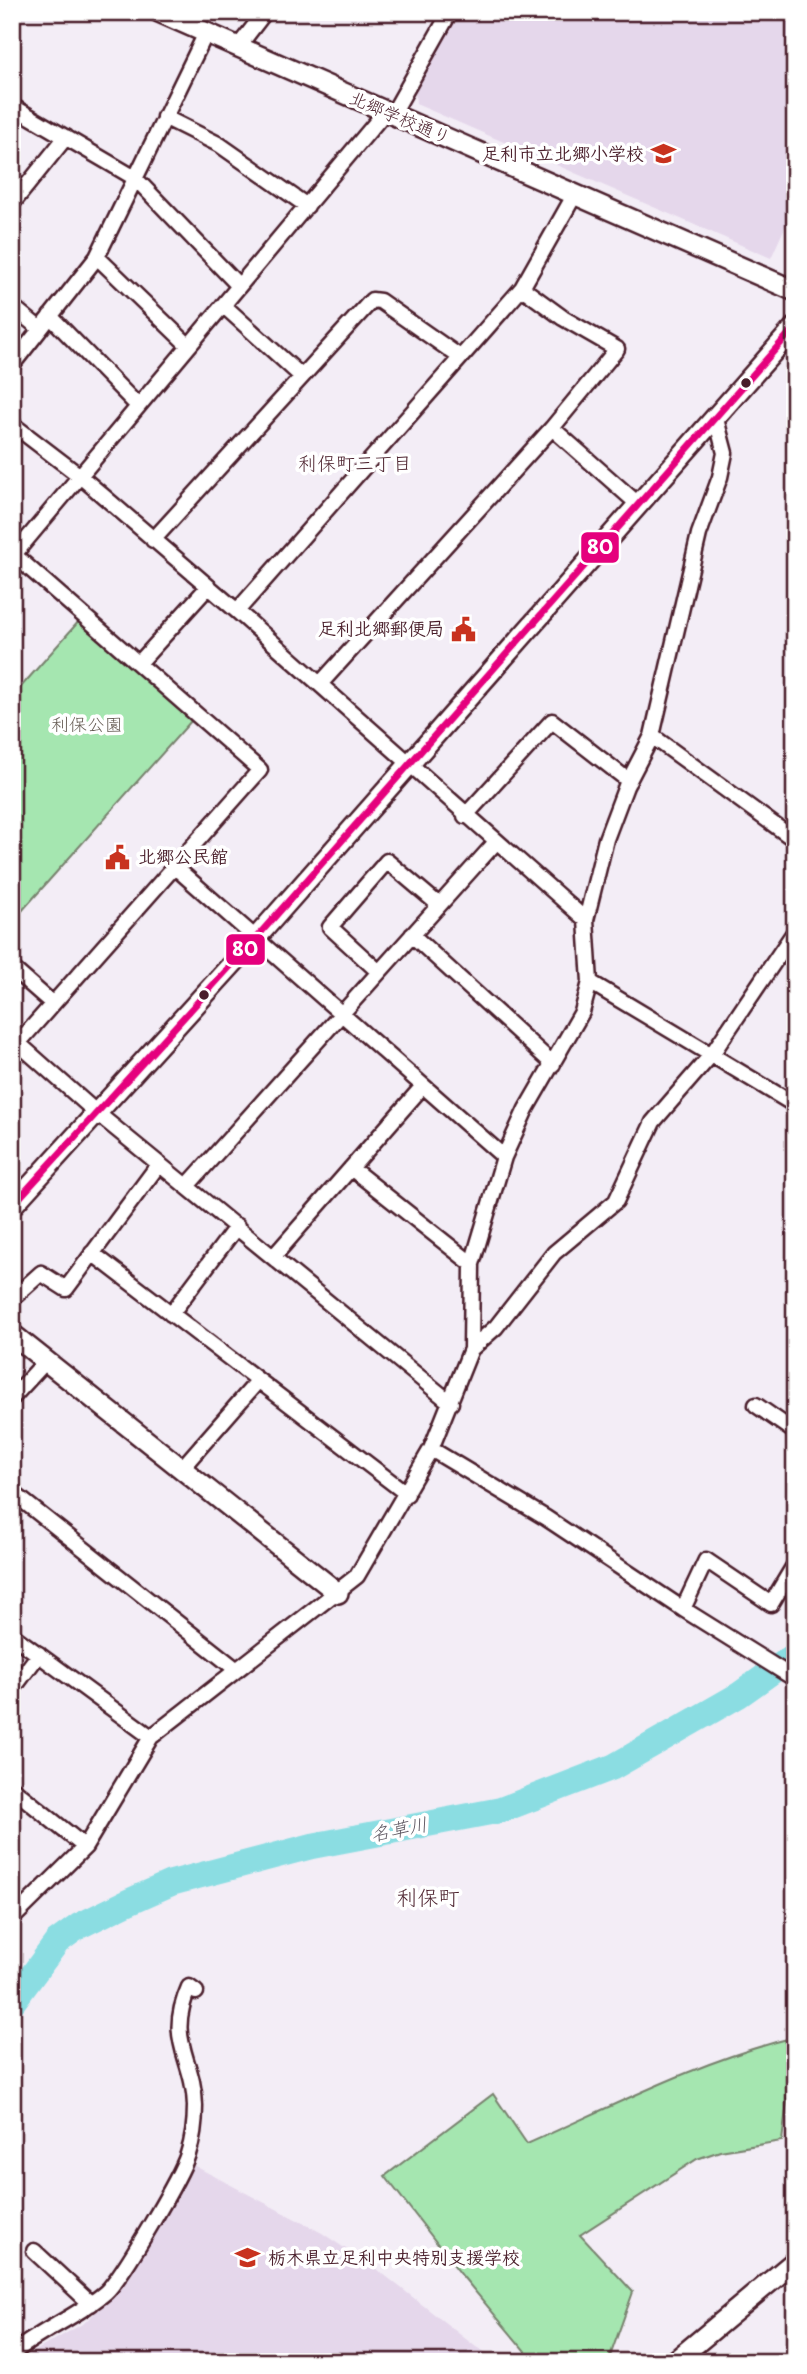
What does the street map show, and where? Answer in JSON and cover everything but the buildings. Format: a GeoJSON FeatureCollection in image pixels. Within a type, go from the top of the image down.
{"type":"FeatureCollection","features":[{"type":"Feature","properties":{"kind":"street","name":"北郷学校通り"},"geometry":{"type":"LineString","coordinates":[[159,12],[795,291]]}},
{"type":"Feature","properties":{"kind":"street"},"geometry":{"type":"LineString","coordinates":[[238,47],[265,12]]}},
{"type":"Feature","properties":{"kind":"street"},"geometry":{"type":"LineString","coordinates":[[450,12],[388,114],[307,206],[13,555],[140,662],[260,770],[15,1047],[451,1403]]}},
{"type":"Feature","properties":{"kind":"street"},"geometry":{"type":"LineString","coordinates":[[12,365],[97,257],[206,33]]}},
{"type":"Feature","properties":{"kind":"street"},"geometry":{"type":"LineString","coordinates":[[12,106],[135,178],[239,286]]}},
{"type":"Feature","properties":{"kind":"street"},"geometry":{"type":"LineString","coordinates":[[164,117],[220,145],[307,206]]}},
{"type":"Feature","properties":{"kind":"street"},"geometry":{"type":"LineString","coordinates":[[15,194],[66,137]]}},
{"type":"Feature","properties":{"kind":"street"},"geometry":{"type":"LineString","coordinates":[[237,611],[523,288],[575,194]]}},
{"type":"Feature","properties":{"kind":"street"},"geometry":{"type":"LineString","coordinates":[[97,257],[189,346]]}},
{"type":"Feature","properties":{"kind":"street"},"geometry":{"type":"LineString","coordinates":[[320,684],[552,428],[617,349],[564,318],[523,288]]}},
{"type":"Feature","properties":{"kind":"street"},"geometry":{"type":"LineString","coordinates":[[153,540],[300,375],[372,300],[380,301],[460,357]]}},
{"type":"Feature","properties":{"kind":"street"},"geometry":{"type":"LineString","coordinates":[[223,305],[300,375]]}},
{"type":"Feature","properties":{"kind":"street"},"geometry":{"type":"LineString","coordinates":[[12,306],[40,329]]}},
{"type":"Feature","properties":{"kind":"street"},"geometry":{"type":"LineString","coordinates":[[50,316],[138,406]]}},
{"type":"Feature","properties":{"kind":"street"},"geometry":{"type":"LineString","coordinates":[[12,1206],[256,939],[795,327]]}},
{"type":"Feature","properties":{"kind":"street"},"geometry":{"type":"LineString","coordinates":[[12,1919],[85,1847],[151,1737],[357,1576],[407,1494],[431,1448],[471,1349],[472,1264],[504,1157],[526,1110],[582,1012],[590,982],[586,920],[606,839],[628,781],[652,736],[699,534],[720,477],[725,453],[715,415]]}},
{"type":"Feature","properties":{"kind":"street"},"geometry":{"type":"LineString","coordinates":[[12,424],[80,476],[237,611],[465,816],[586,920]]}},
{"type":"Feature","properties":{"kind":"street"},"geometry":{"type":"LineString","coordinates":[[552,428],[639,505]]}},
{"type":"Feature","properties":{"kind":"street"},"geometry":{"type":"LineString","coordinates":[[140,662],[208,587]]}},
{"type":"Feature","properties":{"kind":"street"},"geometry":{"type":"LineString","coordinates":[[465,816],[552,721],[628,781]]}},
{"type":"Feature","properties":{"kind":"street"},"geometry":{"type":"LineString","coordinates":[[652,736],[795,840]]}},
{"type":"Feature","properties":{"kind":"street"},"geometry":{"type":"LineString","coordinates":[[187,1186],[496,842]]}},
{"type":"Feature","properties":{"kind":"street"},"geometry":{"type":"LineString","coordinates":[[379,972],[330,927],[387,861],[439,905]]}},
{"type":"Feature","properties":{"kind":"street"},"geometry":{"type":"LineString","coordinates":[[175,867],[504,1157]]}},
{"type":"Feature","properties":{"kind":"street"},"geometry":{"type":"LineString","coordinates":[[471,1349],[496,1327],[554,1253],[616,1201],[653,1122],[712,1054],[795,931]]}},
{"type":"Feature","properties":{"kind":"street"},"geometry":{"type":"LineString","coordinates":[[412,935],[553,1064]]}},
{"type":"Feature","properties":{"kind":"street"},"geometry":{"type":"LineString","coordinates":[[12,968],[53,1004]]}},
{"type":"Feature","properties":{"kind":"street"},"geometry":{"type":"LineString","coordinates":[[590,982],[795,1105]]}},
{"type":"Feature","properties":{"kind":"street"},"geometry":{"type":"LineString","coordinates":[[274,1256],[423,1086]]}},
{"type":"Feature","properties":{"kind":"street"},"geometry":{"type":"LineString","coordinates":[[12,1299],[41,1273],[66,1289],[159,1164]]}},
{"type":"Feature","properties":{"kind":"street"},"geometry":{"type":"LineString","coordinates":[[351,1168],[472,1264]]}},
{"type":"Feature","properties":{"kind":"street"},"geometry":{"type":"LineString","coordinates":[[171,1314],[237,1226]]}},
{"type":"Feature","properties":{"kind":"street"},"geometry":{"type":"LineString","coordinates":[[92,1253],[407,1494]]}},
{"type":"Feature","properties":{"kind":"street"},"geometry":{"type":"LineString","coordinates":[[12,1334],[338,1593]]}},
{"type":"Feature","properties":{"kind":"street"},"geometry":{"type":"LineString","coordinates":[[12,1398],[46,1361]]}},
{"type":"Feature","properties":{"kind":"street"},"geometry":{"type":"LineString","coordinates":[[181,1469],[258,1381]]}},
{"type":"Feature","properties":{"kind":"street"},"geometry":{"type":"LineString","coordinates":[[756,1405],[795,1432]]}},
{"type":"Feature","properties":{"kind":"street"},"geometry":{"type":"LineString","coordinates":[[431,1448],[546,1518],[683,1609],[791,1676]]}},
{"type":"Feature","properties":{"kind":"street"},"geometry":{"type":"LineString","coordinates":[[12,1492],[237,1670]]}},
{"type":"Feature","properties":{"kind":"street"},"geometry":{"type":"LineString","coordinates":[[683,1609],[706,1560],[771,1604],[795,1564]]}},
{"type":"Feature","properties":{"kind":"street"},"geometry":{"type":"LineString","coordinates":[[12,1635],[151,1737]]}},
{"type":"Feature","properties":{"kind":"street"},"geometry":{"type":"LineString","coordinates":[[12,1690],[39,1654]]}},
{"type":"Feature","properties":{"kind":"street"},"geometry":{"type":"LineString","coordinates":[[12,1788],[85,1847]]}},
{"type":"Feature","properties":{"kind":"street"},"geometry":{"type":"LineString","coordinates":[[12,2354],[109,2290],[177,2180],[189,2153],[195,2121],[195,2095],[178,2029],[180,2008],[189,1987],[196,1992]]}},
{"type":"Feature","properties":{"kind":"street"},"geometry":{"type":"LineString","coordinates":[[34,2251],[91,2304]]}},
{"type":"Feature","properties":{"kind":"street"},"geometry":{"type":"LineString","coordinates":[[674,2362],[795,2261]]}},
{"type":"Feature","properties":{"kind":"shaded area","name":"足利市立北郷小学校"},"geometry":{"type":"Polygon","coordinates":[[[463,12],[795,12],[795,205],[771,258],[416,104],[415,89],[445,35],[463,12]]]}},
{"type":"Feature","properties":{"kind":"shaded area","name":"栃木県立足利中央特別支援学校"},"geometry":{"type":"Polygon","coordinates":[[[191,2164],[322,2233],[382,2273],[476,2347],[503,2362],[16,2362],[84,2323],[108,2301],[191,2164]]]}},
{"type":"Feature","properties":{"kind":"green space","name":"利保公園"},"geometry":{"type":"Polygon","coordinates":[[[80,620],[192,720],[12,922],[12,697],[80,620]]]}},
{"type":"Feature","properties":{"kind":"green space"},"geometry":{"type":"Polygon","coordinates":[[[795,2037],[782,2141],[720,2151],[697,2159],[580,2235],[633,2292],[608,2362],[534,2362],[464,2278],[385,2176],[493,2094],[527,2144],[692,2071],[795,2037]]]}},
{"type":"Feature","properties":{"kind":"waterway","name":"名草川"},"geometry":{"type":"LineString","coordinates":[[12,2003],[57,1942],[79,1926],[126,1903],[171,1883],[312,1846],[501,1810],[613,1767],[739,1695],[795,1655]]}},
{"type":"Feature","properties":{"kind":"transit line","name":"80"},"geometry":{"type":"LineString","coordinates":[[12,1206],[256,938],[795,327]]}},
{"type":"Feature","properties":{"kind":"place","name":"足利市立北郷小学校"},"geometry":{"type":"Point","coordinates":[664,154]}},
{"type":"Feature","properties":{"kind":"place","name":"足利北郷郵便局"},"geometry":{"type":"Point","coordinates":[464,629]}},
{"type":"Feature","properties":{"kind":"place","name":"北郷公民館"},"geometry":{"type":"Point","coordinates":[118,857]}},
{"type":"Feature","properties":{"kind":"place","name":"栃木県立足利中央特別支援学校"},"geometry":{"type":"Point","coordinates":[248,2258]}},
{"type":"Feature","properties":{"kind":"district","name":"利保町三丁目"},"geometry":{"type":"Point","coordinates":[355,463]}},
{"type":"Feature","properties":{"kind":"district","name":"利保町"},"geometry":{"type":"Point","coordinates":[428,1898]}}]}
